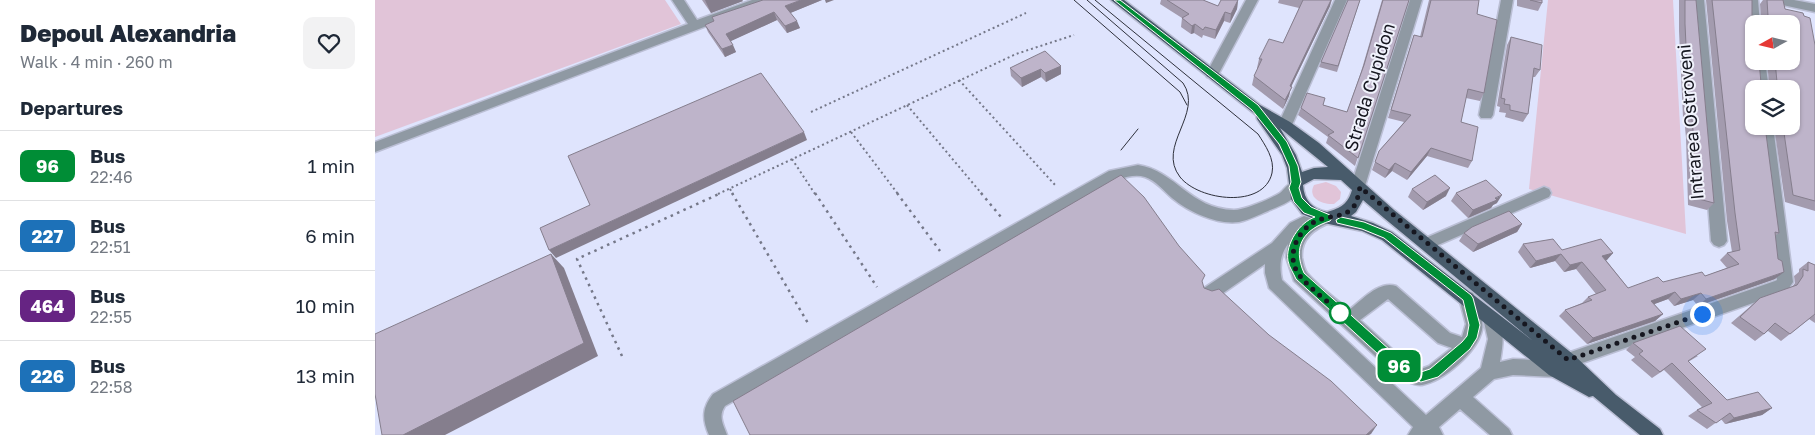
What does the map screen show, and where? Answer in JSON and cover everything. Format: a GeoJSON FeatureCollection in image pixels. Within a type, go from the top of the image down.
{"type":"FeatureCollection","features":[{"type":"Feature","properties":{"kind":"main road"},"geometry":{"type":"LineString","coordinates":[[1117,0],[1255,108],[1285,126],[1314,147],[1562,364],[1654,435]]}},
{"type":"Feature","properties":{"kind":"main road"},"geometry":{"type":"LineString","coordinates":[[1255,108],[1283,142],[1292,160],[1297,200],[1321,216],[1355,223],[1380,231],[1397,242],[1491,318],[1562,364]]}},
{"type":"Feature","properties":{"kind":"main road"},"geometry":{"type":"LineString","coordinates":[[1295,185],[1302,177],[1313,173],[1346,175]]}},
{"type":"Feature","properties":{"kind":"main road"},"geometry":{"type":"LineString","coordinates":[[1321,216],[1349,211],[1357,200],[1359,187]]}},
{"type":"Feature","properties":{"kind":"street"},"geometry":{"type":"LineString","coordinates":[[678,0],[695,26]]}},
{"type":"Feature","properties":{"kind":"street"},"geometry":{"type":"LineString","coordinates":[[375,146],[763,0]]}},
{"type":"Feature","properties":{"kind":"street"},"geometry":{"type":"LineString","coordinates":[[1212,74],[1252,0]]}},
{"type":"Feature","properties":{"kind":"street"},"geometry":{"type":"LineString","coordinates":[[1285,126],[1341,0]]}},
{"type":"Feature","properties":{"kind":"street","name":"Strada Cupidon"},"geometry":{"type":"LineString","coordinates":[[1359,187],[1416,0]]}},
{"type":"Feature","properties":{"kind":"street"},"geometry":{"type":"LineString","coordinates":[[1486,115],[1507,0]]}},
{"type":"Feature","properties":{"kind":"street","name":"Intrarea Ostroveni"},"geometry":{"type":"LineString","coordinates":[[1698,0],[1719,241]]}},
{"type":"Feature","properties":{"kind":"street"},"geometry":{"type":"LineString","coordinates":[[1752,0],[1753,15]]}},
{"type":"Feature","properties":{"kind":"street"},"geometry":{"type":"LineString","coordinates":[[1777,0],[1815,8]]}},
{"type":"Feature","properties":{"kind":"street"},"geometry":{"type":"LineString","coordinates":[[1276,248],[1271,264],[1275,283],[1426,432],[1460,396],[1489,372],[1513,367],[1562,364],[1781,286],[1785,282],[1767,135]]}},
{"type":"Feature","properties":{"kind":"street"},"geometry":{"type":"LineString","coordinates":[[718,435],[711,420],[711,413],[719,400],[1114,175],[1131,171],[1155,174],[1184,199],[1199,208],[1238,216],[1282,199],[1291,192],[1295,185]]}},
{"type":"Feature","properties":{"kind":"street"},"geometry":{"type":"LineString","coordinates":[[1426,244],[1543,193]]}},
{"type":"Feature","properties":{"kind":"street"},"geometry":{"type":"LineString","coordinates":[[1210,293],[1276,248],[1294,229],[1321,216]]}},
{"type":"Feature","properties":{"kind":"street"},"geometry":{"type":"LineString","coordinates":[[1321,216],[1301,234],[1294,246],[1293,261],[1300,276],[1406,372],[1413,376],[1421,377],[1434,373],[1466,346],[1472,338],[1474,325],[1467,298]]}},
{"type":"Feature","properties":{"kind":"street"},"geometry":{"type":"LineString","coordinates":[[1348,320],[1387,291],[1390,291],[1444,338],[1466,346]]}},
{"type":"Feature","properties":{"kind":"street"},"geometry":{"type":"LineString","coordinates":[[1489,372],[1496,340],[1491,318]]}},
{"type":"Feature","properties":{"kind":"street"},"geometry":{"type":"LineString","coordinates":[[1460,396],[1503,435]]}},
{"type":"Feature","properties":{"kind":"path"},"geometry":{"type":"LineString","coordinates":[[811,112],[1027,13]]}},
{"type":"Feature","properties":{"kind":"path"},"geometry":{"type":"LineString","coordinates":[[622,356],[577,259],[730,190],[1016,54],[1074,35]]}},
{"type":"Feature","properties":{"kind":"path"},"geometry":{"type":"LineString","coordinates":[[959,80],[1056,186]]}},
{"type":"Feature","properties":{"kind":"path"},"geometry":{"type":"LineString","coordinates":[[907,106],[1001,217]]}},
{"type":"Feature","properties":{"kind":"path"},"geometry":{"type":"LineString","coordinates":[[851,132],[940,251]]}},
{"type":"Feature","properties":{"kind":"path"},"geometry":{"type":"LineString","coordinates":[[792,159],[877,287]]}},
{"type":"Feature","properties":{"kind":"path"},"geometry":{"type":"LineString","coordinates":[[730,190],[809,325]]}},
{"type":"Feature","properties":{"kind":"shaded area"},"geometry":{"type":"Polygon","coordinates":[[[375,0],[665,0],[681,24],[375,137],[375,0]]]}},
{"type":"Feature","properties":{"kind":"shaded area"},"geometry":{"type":"Polygon","coordinates":[[[1548,0],[1673,0],[1686,234],[1529,189],[1548,0]]]}},
{"type":"Feature","properties":{"kind":"shaded area"},"geometry":{"type":"Polygon","coordinates":[[[1326,182],[1336,186],[1341,192],[1340,199],[1334,204],[1321,202],[1312,194],[1314,185],[1326,182]]]}},
{"type":"Feature","properties":{"kind":"building"},"geometry":{"type":"Polygon","coordinates":[[[763,0],[801,0],[785,6],[797,21],[785,26],[774,12],[726,34],[733,45],[722,49],[705,25],[714,21],[712,17],[763,0]]]}},
{"type":"Feature","properties":{"kind":"building"},"geometry":{"type":"Polygon","coordinates":[[[1167,0],[1203,0],[1218,6],[1221,0],[1238,0],[1231,14],[1225,12],[1216,30],[1205,27],[1203,30],[1195,24],[1192,26],[1182,18],[1189,14],[1167,0]]]}},
{"type":"Feature","properties":{"kind":"building"},"geometry":{"type":"Polygon","coordinates":[[[1303,0],[1331,0],[1285,100],[1254,76],[1262,59],[1259,59],[1269,39],[1283,43],[1303,0]]]}},
{"type":"Feature","properties":{"kind":"building"},"geometry":{"type":"Polygon","coordinates":[[[1348,0],[1360,0],[1338,66],[1321,62],[1348,0]]]}},
{"type":"Feature","properties":{"kind":"building"},"geometry":{"type":"Polygon","coordinates":[[[1383,0],[1409,0],[1358,158],[1328,135],[1334,132],[1301,108],[1307,93],[1325,98],[1323,105],[1347,112],[1364,65],[1383,0]]]}},
{"type":"Feature","properties":{"kind":"building"},"geometry":{"type":"Polygon","coordinates":[[[1431,0],[1479,0],[1477,14],[1497,20],[1484,93],[1468,89],[1461,122],[1478,127],[1472,161],[1431,148],[1411,172],[1395,163],[1389,170],[1375,162],[1379,151],[1411,115],[1391,110],[1414,35],[1422,37],[1431,0]]]}},
{"type":"Feature","properties":{"kind":"building"},"geometry":{"type":"Polygon","coordinates":[[[1530,0],[1542,0],[1542,3],[1530,0]]]}},
{"type":"Feature","properties":{"kind":"building"},"geometry":{"type":"Polygon","coordinates":[[[1685,0],[1696,0],[1714,203],[1695,198],[1693,130],[1691,109],[1689,109],[1685,0]]]}},
{"type":"Feature","properties":{"kind":"building"},"geometry":{"type":"Polygon","coordinates":[[[1712,0],[1752,0],[1752,15],[1745,15],[1745,70],[1760,70],[1761,80],[1745,80],[1745,135],[1766,135],[1779,233],[1775,232],[1778,259],[1782,261],[1784,272],[1706,299],[1701,293],[1681,299],[1675,292],[1651,301],[1663,314],[1593,338],[1565,310],[1592,300],[1588,297],[1606,290],[1582,262],[1570,265],[1561,254],[1536,261],[1523,244],[1553,239],[1562,250],[1601,239],[1613,253],[1602,256],[1628,288],[1658,277],[1663,282],[1702,272],[1705,276],[1739,264],[1727,253],[1740,250],[1712,0]]]}},
{"type":"Feature","properties":{"kind":"building"},"geometry":{"type":"Polygon","coordinates":[[[1767,0],[1783,0],[1785,9],[1803,13],[1804,16],[1810,18],[1815,45],[1815,201],[1793,195],[1784,135],[1800,135],[1800,80],[1777,80],[1776,70],[1800,70],[1800,15],[1768,15],[1767,0]]]}},
{"type":"Feature","properties":{"kind":"building"},"geometry":{"type":"Polygon","coordinates":[[[1511,37],[1542,45],[1540,70],[1534,68],[1528,114],[1510,110],[1510,105],[1504,104],[1505,99],[1501,98],[1511,37]]]}},
{"type":"Feature","properties":{"kind":"building"},"geometry":{"type":"Polygon","coordinates":[[[1045,51],[1061,66],[1045,73],[1041,69],[1021,78],[1010,68],[1045,51]]]}},
{"type":"Feature","properties":{"kind":"building"},"geometry":{"type":"Polygon","coordinates":[[[761,73],[804,132],[549,250],[540,228],[590,205],[568,156],[761,73]]]}},
{"type":"Feature","properties":{"kind":"building"},"geometry":{"type":"Polygon","coordinates":[[[1121,175],[1144,197],[1179,246],[1205,275],[1202,281],[1204,288],[1212,291],[1219,289],[1269,335],[1331,381],[1377,425],[1366,435],[750,435],[733,401],[1121,175]]]}},
{"type":"Feature","properties":{"kind":"building"},"geometry":{"type":"Polygon","coordinates":[[[1435,175],[1450,188],[1427,202],[1412,189],[1435,175]]]}},
{"type":"Feature","properties":{"kind":"building"},"geometry":{"type":"Polygon","coordinates":[[[1486,180],[1502,195],[1495,198],[1497,200],[1473,210],[1456,193],[1486,180]]]}},
{"type":"Feature","properties":{"kind":"building"},"geometry":{"type":"Polygon","coordinates":[[[1509,211],[1522,224],[1478,244],[1464,233],[1472,227],[1509,211]]]}},
{"type":"Feature","properties":{"kind":"building"},"geometry":{"type":"Polygon","coordinates":[[[551,254],[584,343],[403,435],[382,435],[375,394],[375,334],[551,254]]]}},
{"type":"Feature","properties":{"kind":"building"},"geometry":{"type":"Polygon","coordinates":[[[1808,262],[1815,265],[1815,314],[1790,334],[1775,323],[1764,334],[1740,317],[1760,298],[1797,285],[1803,276],[1803,269],[1808,271],[1808,262]]]}},
{"type":"Feature","properties":{"kind":"building"},"geometry":{"type":"Polygon","coordinates":[[[1680,326],[1706,349],[1688,361],[1727,400],[1758,392],[1772,408],[1734,418],[1730,413],[1716,423],[1697,410],[1712,403],[1672,363],[1660,372],[1639,354],[1643,351],[1633,343],[1680,326]]]}},
{"type":"Feature","properties":{"kind":"tram line"},"geometry":{"type":"LineString","coordinates":[[1074,0],[1180,92],[1187,105]]}},
{"type":"Feature","properties":{"kind":"tram line"},"geometry":{"type":"LineString","coordinates":[[1087,0],[1183,83],[1188,95],[1188,106],[1173,154],[1174,165],[1180,177],[1201,192],[1230,198],[1257,192],[1267,184],[1273,168],[1269,152],[1258,134],[1095,0]]}},
{"type":"Feature","properties":{"kind":"tram line"},"geometry":{"type":"LineString","coordinates":[[1121,150],[1138,129]]}},
{"type":"Feature","properties":{"kind":"bus line","name":"96"},"geometry":{"type":"LineString","coordinates":[[1117,0],[1255,108],[1283,142],[1292,160],[1297,200],[1316,215],[1327,218],[1319,219],[1308,226],[1294,246],[1293,261],[1300,276],[1406,372],[1413,376],[1421,377],[1434,373],[1466,346],[1472,338],[1473,316],[1467,298],[1397,242],[1380,231],[1341,220]]}},
{"type":"Feature","properties":{"kind":"route"},"geometry":{"type":"LineString","coordinates":[[1340,313],[1300,276],[1293,261],[1294,246],[1301,234],[1313,222],[1319,219],[1335,217],[1349,211],[1357,200],[1360,187],[1389,214],[1568,360],[1702,314]]}}]}
